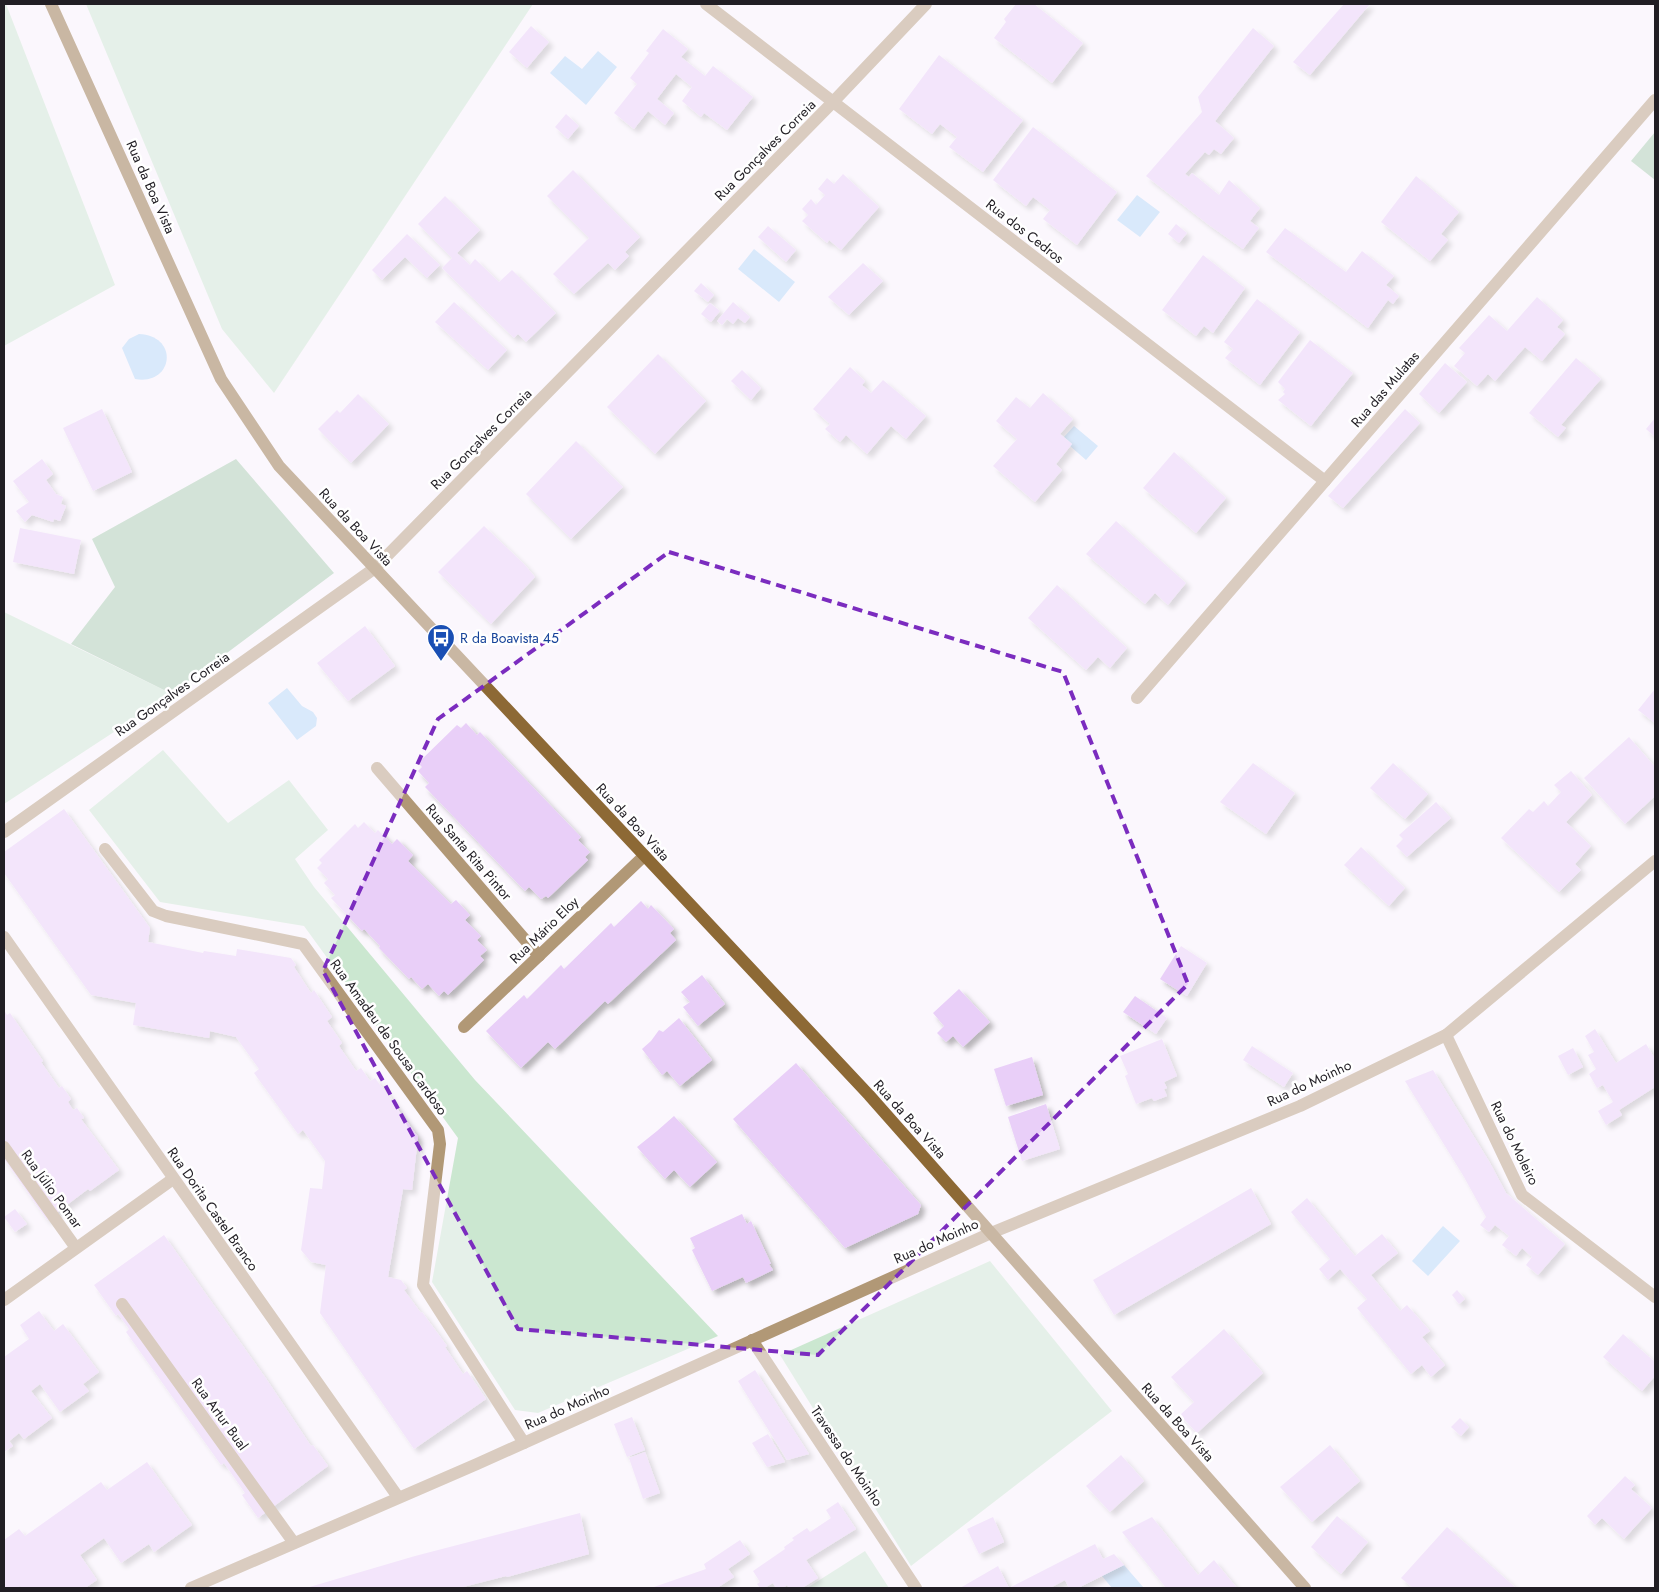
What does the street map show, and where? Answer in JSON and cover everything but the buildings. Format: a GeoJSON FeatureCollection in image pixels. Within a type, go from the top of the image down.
{"type":"FeatureCollection","features":[{"type":"Feature","properties":{"kind":"street","name":"Rua da Boa Vista"},"geometry":{"type":"LineString","coordinates":[[51,4],[221,379],[279,466],[869,1095],[1305,1588]]}},
{"type":"Feature","properties":{"kind":"street","name":"Rua dos Cedros"},"geometry":{"type":"LineString","coordinates":[[706,4],[1325,481]]}},
{"type":"Feature","properties":{"kind":"street","name":"Rua Gonçalves Correia"},"geometry":{"type":"LineString","coordinates":[[4,832],[375,568],[833,102],[926,4]]}},
{"type":"Feature","properties":{"kind":"street","name":"Rua das Mulatas"},"geometry":{"type":"LineString","coordinates":[[1137,698],[1655,100]]}},
{"type":"Feature","properties":{"kind":"street","name":"Rua Santa Rita Pintor"},"geometry":{"type":"LineString","coordinates":[[377,768],[539,956]]}},
{"type":"Feature","properties":{"kind":"street","name":"Rua Amadeu de Sousa Cardoso"},"geometry":{"type":"LineString","coordinates":[[106,849],[153,911],[166,916],[303,944],[438,1130],[440,1144],[423,1285],[524,1442]]}},
{"type":"Feature","properties":{"kind":"street","name":"Rua Mário Eloy"},"geometry":{"type":"LineString","coordinates":[[464,1027],[644,856]]}},
{"type":"Feature","properties":{"kind":"street","name":"Rua do Moinho"},"geometry":{"type":"LineString","coordinates":[[191,1588],[991,1234],[1300,1106],[1446,1035],[1655,861]]}},
{"type":"Feature","properties":{"kind":"street","name":"Rua Dorita Castel Branco"},"geometry":{"type":"LineString","coordinates":[[4,937],[398,1497]]}},
{"type":"Feature","properties":{"kind":"street","name":"Rua do Moleiro"},"geometry":{"type":"LineString","coordinates":[[1446,1035],[1522,1195],[1655,1296]]}},
{"type":"Feature","properties":{"kind":"street","name":"Rua Júlio Pomar"},"geometry":{"type":"LineString","coordinates":[[4,1147],[76,1248]]}},
{"type":"Feature","properties":{"kind":"street"},"geometry":{"type":"LineString","coordinates":[[4,1300],[173,1179]]}},
{"type":"Feature","properties":{"kind":"street","name":"Rua Artur Bual"},"geometry":{"type":"LineString","coordinates":[[122,1304],[294,1543]]}},
{"type":"Feature","properties":{"kind":"street","name":"Travessa do Moinho"},"geometry":{"type":"LineString","coordinates":[[752,1340],[916,1588]]}},
{"type":"Feature","properties":{"kind":"highlighted area"},"geometry":{"type":"Polygon","coordinates":[[[669,552],[1063,672],[1188,984],[818,1355],[518,1329],[323,971],[438,719],[669,552]]]}},
{"type":"Feature","properties":{"kind":"green space"},"geometry":{"type":"Polygon","coordinates":[[[4,4],[6,4],[115,285],[4,346],[4,4]]]}},
{"type":"Feature","properties":{"kind":"green space"},"geometry":{"type":"Polygon","coordinates":[[[86,4],[533,4],[274,393],[222,329],[86,4]]]}},
{"type":"Feature","properties":{"kind":"green space"},"geometry":{"type":"Polygon","coordinates":[[[1655,132],[1655,180],[1631,161],[1655,132]]]}},
{"type":"Feature","properties":{"kind":"green space"},"geometry":{"type":"Polygon","coordinates":[[[236,459],[334,573],[172,694],[71,644],[115,587],[92,539],[236,459]]]}},
{"type":"Feature","properties":{"kind":"green space"},"geometry":{"type":"Polygon","coordinates":[[[4,612],[172,694],[4,804],[4,612]]]}},
{"type":"Feature","properties":{"kind":"green space"},"geometry":{"type":"Polygon","coordinates":[[[163,750],[228,823],[289,780],[328,830],[295,859],[314,887],[475,1080],[718,1336],[538,1413],[515,1410],[432,1282],[458,1138],[304,926],[160,902],[89,810],[163,750]]]}},
{"type":"Feature","properties":{"kind":"green space"},"geometry":{"type":"Polygon","coordinates":[[[990,1261],[1112,1411],[911,1566],[780,1355],[990,1261]]]}},
{"type":"Feature","properties":{"kind":"green space"},"geometry":{"type":"Polygon","coordinates":[[[865,1551],[889,1588],[807,1588],[865,1551]]]}},
{"type":"Feature","properties":{"kind":"water"},"geometry":{"type":"Polygon","coordinates":[[[598,51],[617,67],[586,105],[550,73],[565,56],[582,69],[598,51]]]}},
{"type":"Feature","properties":{"kind":"water"},"geometry":{"type":"Polygon","coordinates":[[[1137,195],[1160,212],[1140,237],[1117,220],[1137,195]]]}},
{"type":"Feature","properties":{"kind":"water"},"geometry":{"type":"Polygon","coordinates":[[[754,249],[795,282],[779,302],[738,269],[754,249]]]}},
{"type":"Feature","properties":{"kind":"water"},"geometry":{"type":"Polygon","coordinates":[[[139,334],[152,337],[161,343],[166,351],[167,360],[164,368],[157,375],[148,379],[135,379],[122,348],[129,339],[139,334]]]}},
{"type":"Feature","properties":{"kind":"water"},"geometry":{"type":"Polygon","coordinates":[[[1074,426],[1098,446],[1086,460],[1070,446],[1072,444],[1064,437],[1074,426]]]}},
{"type":"Feature","properties":{"kind":"water"},"geometry":{"type":"Polygon","coordinates":[[[287,688],[302,706],[313,712],[317,718],[316,726],[297,740],[268,703],[287,688]]]}},
{"type":"Feature","properties":{"kind":"water"},"geometry":{"type":"Polygon","coordinates":[[[1443,1226],[1460,1241],[1428,1276],[1412,1261],[1443,1226]]]}},
{"type":"Feature","properties":{"kind":"water"},"geometry":{"type":"Polygon","coordinates":[[[1124,1565],[1144,1588],[1112,1588],[1102,1576],[1124,1565]]]}},
{"type":"Feature","properties":{"kind":"place","name":"R da Boavista 45"},"geometry":{"type":"Point","coordinates":[441,662]}}]}
